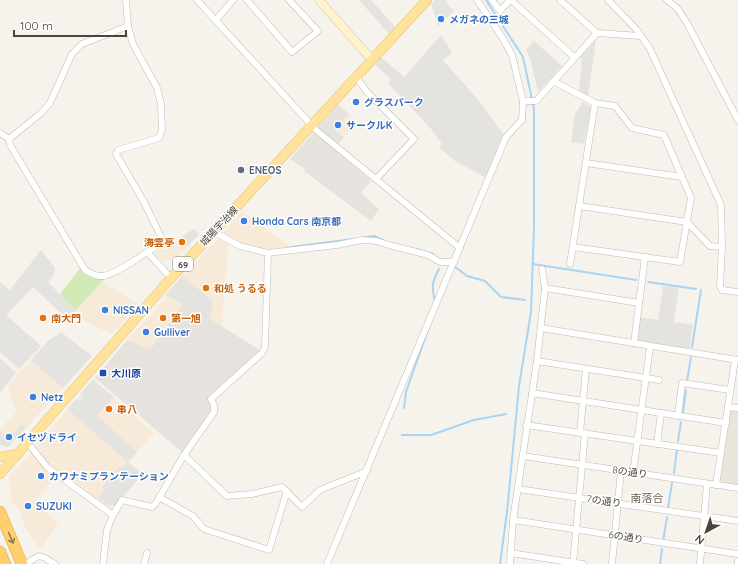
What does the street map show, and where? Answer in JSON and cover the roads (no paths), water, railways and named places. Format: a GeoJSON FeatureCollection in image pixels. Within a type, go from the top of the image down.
{"type":"FeatureCollection","features":[{"type":"Feature","properties":{"kind":"highway"},"geometry":{"type":"LineString","coordinates":[[0,512],[23,564]]}},
{"type":"Feature","properties":{"kind":"highway"},"geometry":{"type":"LineString","coordinates":[[0,552],[5,564]]}},
{"type":"Feature","properties":{"kind":"main road","name":"城陽宇治線"},"geometry":{"type":"LineString","coordinates":[[0,474],[171,278],[427,0]]}},
{"type":"Feature","properties":{"kind":"main road"},"geometry":{"type":"LineString","coordinates":[[0,458],[18,454]]}},
{"type":"Feature","properties":{"kind":"street"},"geometry":{"type":"LineString","coordinates":[[0,133],[9,139],[10,145],[85,270],[92,274],[104,276],[148,253],[163,241],[144,202],[116,154],[118,150],[159,138],[162,130],[161,104],[157,88],[132,44],[128,26],[126,0]]}},
{"type":"Feature","properties":{"kind":"street"},"geometry":{"type":"LineString","coordinates":[[197,0],[312,126],[460,248]]}},
{"type":"Feature","properties":{"kind":"street"},"geometry":{"type":"LineString","coordinates":[[216,20],[234,0]]}},
{"type":"Feature","properties":{"kind":"street"},"geometry":{"type":"LineString","coordinates":[[247,0],[292,52],[318,32],[289,0]]}},
{"type":"Feature","properties":{"kind":"street"},"geometry":{"type":"LineString","coordinates":[[319,0],[372,60]]}},
{"type":"Feature","properties":{"kind":"street"},"geometry":{"type":"LineString","coordinates":[[327,564],[506,137],[522,120],[524,101],[512,55],[502,37],[477,0]]}},
{"type":"Feature","properties":{"kind":"street"},"geometry":{"type":"LineString","coordinates":[[492,0],[500,11],[510,0],[574,57]]}},
{"type":"Feature","properties":{"kind":"street"},"geometry":{"type":"LineString","coordinates":[[560,0],[597,33],[641,36]]}},
{"type":"Feature","properties":{"kind":"street"},"geometry":{"type":"LineString","coordinates":[[608,0],[650,48],[721,205],[722,247],[720,286],[722,290],[738,292]]}},
{"type":"Feature","properties":{"kind":"street"},"geometry":{"type":"LineString","coordinates":[[668,0],[678,9],[687,23],[738,120]]}},
{"type":"Feature","properties":{"kind":"street"},"geometry":{"type":"LineString","coordinates":[[9,139],[40,114],[50,103],[72,54],[82,44],[128,26]]}},
{"type":"Feature","properties":{"kind":"street"},"geometry":{"type":"LineString","coordinates":[[524,101],[536,100],[597,33]]}},
{"type":"Feature","properties":{"kind":"street"},"geometry":{"type":"LineString","coordinates":[[356,78],[368,93],[414,139],[376,179]]}},
{"type":"Feature","properties":{"kind":"street"},"geometry":{"type":"LineString","coordinates":[[553,81],[595,103],[615,106],[632,128],[664,135],[691,198],[680,262],[572,247]]}},
{"type":"Feature","properties":{"kind":"street"},"geometry":{"type":"LineString","coordinates":[[570,264],[595,103]]}},
{"type":"Feature","properties":{"kind":"street"},"geometry":{"type":"LineString","coordinates":[[586,163],[682,177]]}},
{"type":"Feature","properties":{"kind":"street"},"geometry":{"type":"LineString","coordinates":[[579,206],[687,222],[710,246],[722,247]]}},
{"type":"Feature","properties":{"kind":"street"},"geometry":{"type":"LineString","coordinates":[[214,232],[240,246],[268,252],[337,245],[362,240],[377,240],[389,246],[428,255],[440,262],[454,262]]}},
{"type":"Feature","properties":{"kind":"street"},"geometry":{"type":"LineString","coordinates":[[103,564],[106,530],[122,500],[152,507],[159,498],[184,455],[214,412],[212,399],[262,353],[265,347],[268,252]]}},
{"type":"Feature","properties":{"kind":"street"},"geometry":{"type":"LineString","coordinates":[[148,253],[171,278]]}},
{"type":"Feature","properties":{"kind":"street"},"geometry":{"type":"LineString","coordinates":[[634,343],[646,257]]}},
{"type":"Feature","properties":{"kind":"street"},"geometry":{"type":"LineString","coordinates":[[510,564],[513,520],[541,328],[545,288],[542,269]]}},
{"type":"Feature","properties":{"kind":"street"},"geometry":{"type":"LineString","coordinates":[[545,288],[640,303]]}},
{"type":"Feature","properties":{"kind":"street"},"geometry":{"type":"LineString","coordinates":[[541,328],[737,360],[730,390],[716,485]]}},
{"type":"Feature","properties":{"kind":"street"},"geometry":{"type":"LineString","coordinates":[[633,473],[650,347]]}},
{"type":"Feature","properties":{"kind":"street"},"geometry":{"type":"LineString","coordinates":[[537,361],[659,380]]}},
{"type":"Feature","properties":{"kind":"street"},"geometry":{"type":"LineString","coordinates":[[573,563],[582,465],[583,401],[586,369]]}},
{"type":"Feature","properties":{"kind":"street"},"geometry":{"type":"LineString","coordinates":[[678,416],[682,383],[730,390]]}},
{"type":"Feature","properties":{"kind":"street"},"geometry":{"type":"LineString","coordinates":[[532,393],[726,423]]}},
{"type":"Feature","properties":{"kind":"street"},"geometry":{"type":"LineString","coordinates":[[728,406],[738,408]]}},
{"type":"Feature","properties":{"kind":"street"},"geometry":{"type":"LineString","coordinates":[[657,444],[661,413]]}},
{"type":"Feature","properties":{"kind":"street"},"geometry":{"type":"LineString","coordinates":[[526,425],[721,453]]}},
{"type":"Feature","properties":{"kind":"street"},"geometry":{"type":"LineString","coordinates":[[28,443],[48,468],[113,515]]}},
{"type":"Feature","properties":{"kind":"street"},"geometry":{"type":"LineString","coordinates":[[184,455],[227,496],[252,494],[282,487],[302,506],[320,490],[367,471]]}},
{"type":"Feature","properties":{"kind":"street","name":"8の通り"},"geometry":{"type":"LineString","coordinates":[[523,456],[738,488]]}},
{"type":"Feature","properties":{"kind":"street"},"geometry":{"type":"LineString","coordinates":[[612,564],[621,471]]}},
{"type":"Feature","properties":{"kind":"street"},"geometry":{"type":"LineString","coordinates":[[700,564],[708,484]]}},
{"type":"Feature","properties":{"kind":"street","name":"7の通り"},"geometry":{"type":"LineString","coordinates":[[518,489],[738,521]]}},
{"type":"Feature","properties":{"kind":"street"},"geometry":{"type":"LineString","coordinates":[[159,498],[193,516],[204,529],[269,550],[287,491]]}},
{"type":"Feature","properties":{"kind":"street","name":"6の通り"},"geometry":{"type":"LineString","coordinates":[[513,520],[738,554]]}},
{"type":"Feature","properties":{"kind":"street"},"geometry":{"type":"LineString","coordinates":[[144,564],[146,553]]}},
{"type":"Feature","properties":{"kind":"street"},"geometry":{"type":"LineString","coordinates":[[510,553],[583,564]]}},
{"type":"Feature","properties":{"kind":"street"},"geometry":{"type":"LineString","coordinates":[[23,564],[39,556],[46,558],[55,564]]}},
{"type":"Feature","properties":{"kind":"waterway"},"geometry":{"type":"LineString","coordinates":[[486,0],[523,57],[534,109],[534,227],[531,312],[519,386],[507,512],[500,564]]}},
{"type":"Feature","properties":{"kind":"waterway"},"geometry":{"type":"LineString","coordinates":[[362,238],[374,236],[383,240]]}},
{"type":"Feature","properties":{"kind":"waterway"},"geometry":{"type":"LineString","coordinates":[[291,247],[354,239]]}},
{"type":"Feature","properties":{"kind":"waterway"},"geometry":{"type":"LineString","coordinates":[[416,249],[433,254]]}},
{"type":"Feature","properties":{"kind":"waterway"},"geometry":{"type":"LineString","coordinates":[[533,264],[636,280]]}},
{"type":"Feature","properties":{"kind":"waterway"},"geometry":{"type":"LineString","coordinates":[[454,266],[467,276],[485,281],[501,297],[525,300]]}},
{"type":"Feature","properties":{"kind":"waterway"},"geometry":{"type":"LineString","coordinates":[[435,301],[433,284],[439,269]]}},
{"type":"Feature","properties":{"kind":"waterway"},"geometry":{"type":"LineString","coordinates":[[648,282],[696,289]]}},
{"type":"Feature","properties":{"kind":"waterway"},"geometry":{"type":"LineString","coordinates":[[692,347],[701,290]]}},
{"type":"Feature","properties":{"kind":"waterway"},"geometry":{"type":"LineString","coordinates":[[404,408],[406,392],[429,327]]}},
{"type":"Feature","properties":{"kind":"waterway"},"geometry":{"type":"LineString","coordinates":[[687,381],[691,357]]}},
{"type":"Feature","properties":{"kind":"waterway"},"geometry":{"type":"LineString","coordinates":[[683,413],[686,390]]}},
{"type":"Feature","properties":{"kind":"waterway"},"geometry":{"type":"LineString","coordinates":[[402,435],[431,435],[474,420],[506,414]]}},
{"type":"Feature","properties":{"kind":"waterway"},"geometry":{"type":"LineString","coordinates":[[678,441],[681,422]]}},
{"type":"Feature","properties":{"kind":"waterway"},"geometry":{"type":"LineString","coordinates":[[674,473],[677,449]]}},
{"type":"Feature","properties":{"kind":"waterway"},"geometry":{"type":"LineString","coordinates":[[668,508],[672,483]]}},
{"type":"Feature","properties":{"kind":"waterway"},"geometry":{"type":"LineString","coordinates":[[663,541],[667,517]]}},
{"type":"Feature","properties":{"kind":"waterway"},"geometry":{"type":"LineString","coordinates":[[660,564],[662,549]]}},
{"type":"Feature","properties":{"kind":"place","name":"メガネの三城"},"geometry":{"type":"Point","coordinates":[441,19]}},
{"type":"Feature","properties":{"kind":"place","name":"グラスパーク"},"geometry":{"type":"Point","coordinates":[356,102]}},
{"type":"Feature","properties":{"kind":"place","name":"サークルK"},"geometry":{"type":"Point","coordinates":[338,125]}},
{"type":"Feature","properties":{"kind":"place","name":"ENEOS"},"geometry":{"type":"Point","coordinates":[241,170]}},
{"type":"Feature","properties":{"kind":"place","name":"Honda Cars 南京都"},"geometry":{"type":"Point","coordinates":[244,221]}},
{"type":"Feature","properties":{"kind":"place","name":"海雲亭"},"geometry":{"type":"Point","coordinates":[182,242]}},
{"type":"Feature","properties":{"kind":"place","name":"和処 うるる"},"geometry":{"type":"Point","coordinates":[206,288]}},
{"type":"Feature","properties":{"kind":"place","name":"NISSAN"},"geometry":{"type":"Point","coordinates":[105,310]}},
{"type":"Feature","properties":{"kind":"place","name":"南大門"},"geometry":{"type":"Point","coordinates":[43,318]}},
{"type":"Feature","properties":{"kind":"place","name":"第一旭"},"geometry":{"type":"Point","coordinates":[163,318]}},
{"type":"Feature","properties":{"kind":"place","name":"Gulliver"},"geometry":{"type":"Point","coordinates":[146,332]}},
{"type":"Feature","properties":{"kind":"place","name":"大川原"},"geometry":{"type":"Point","coordinates":[103,373]}},
{"type":"Feature","properties":{"kind":"place","name":"Netz"},"geometry":{"type":"Point","coordinates":[33,397]}},
{"type":"Feature","properties":{"kind":"place","name":"串八"},"geometry":{"type":"Point","coordinates":[109,409]}},
{"type":"Feature","properties":{"kind":"place","name":"イセヅドライ"},"geometry":{"type":"Point","coordinates":[9,437]}},
{"type":"Feature","properties":{"kind":"place","name":"カワナミプランテーション"},"geometry":{"type":"Point","coordinates":[41,476]}},
{"type":"Feature","properties":{"kind":"place","name":"SUZUKI"},"geometry":{"type":"Point","coordinates":[28,506]}},
{"type":"Feature","properties":{"kind":"district","name":"南落合"},"geometry":{"type":"Point","coordinates":[647,498]}}]}
